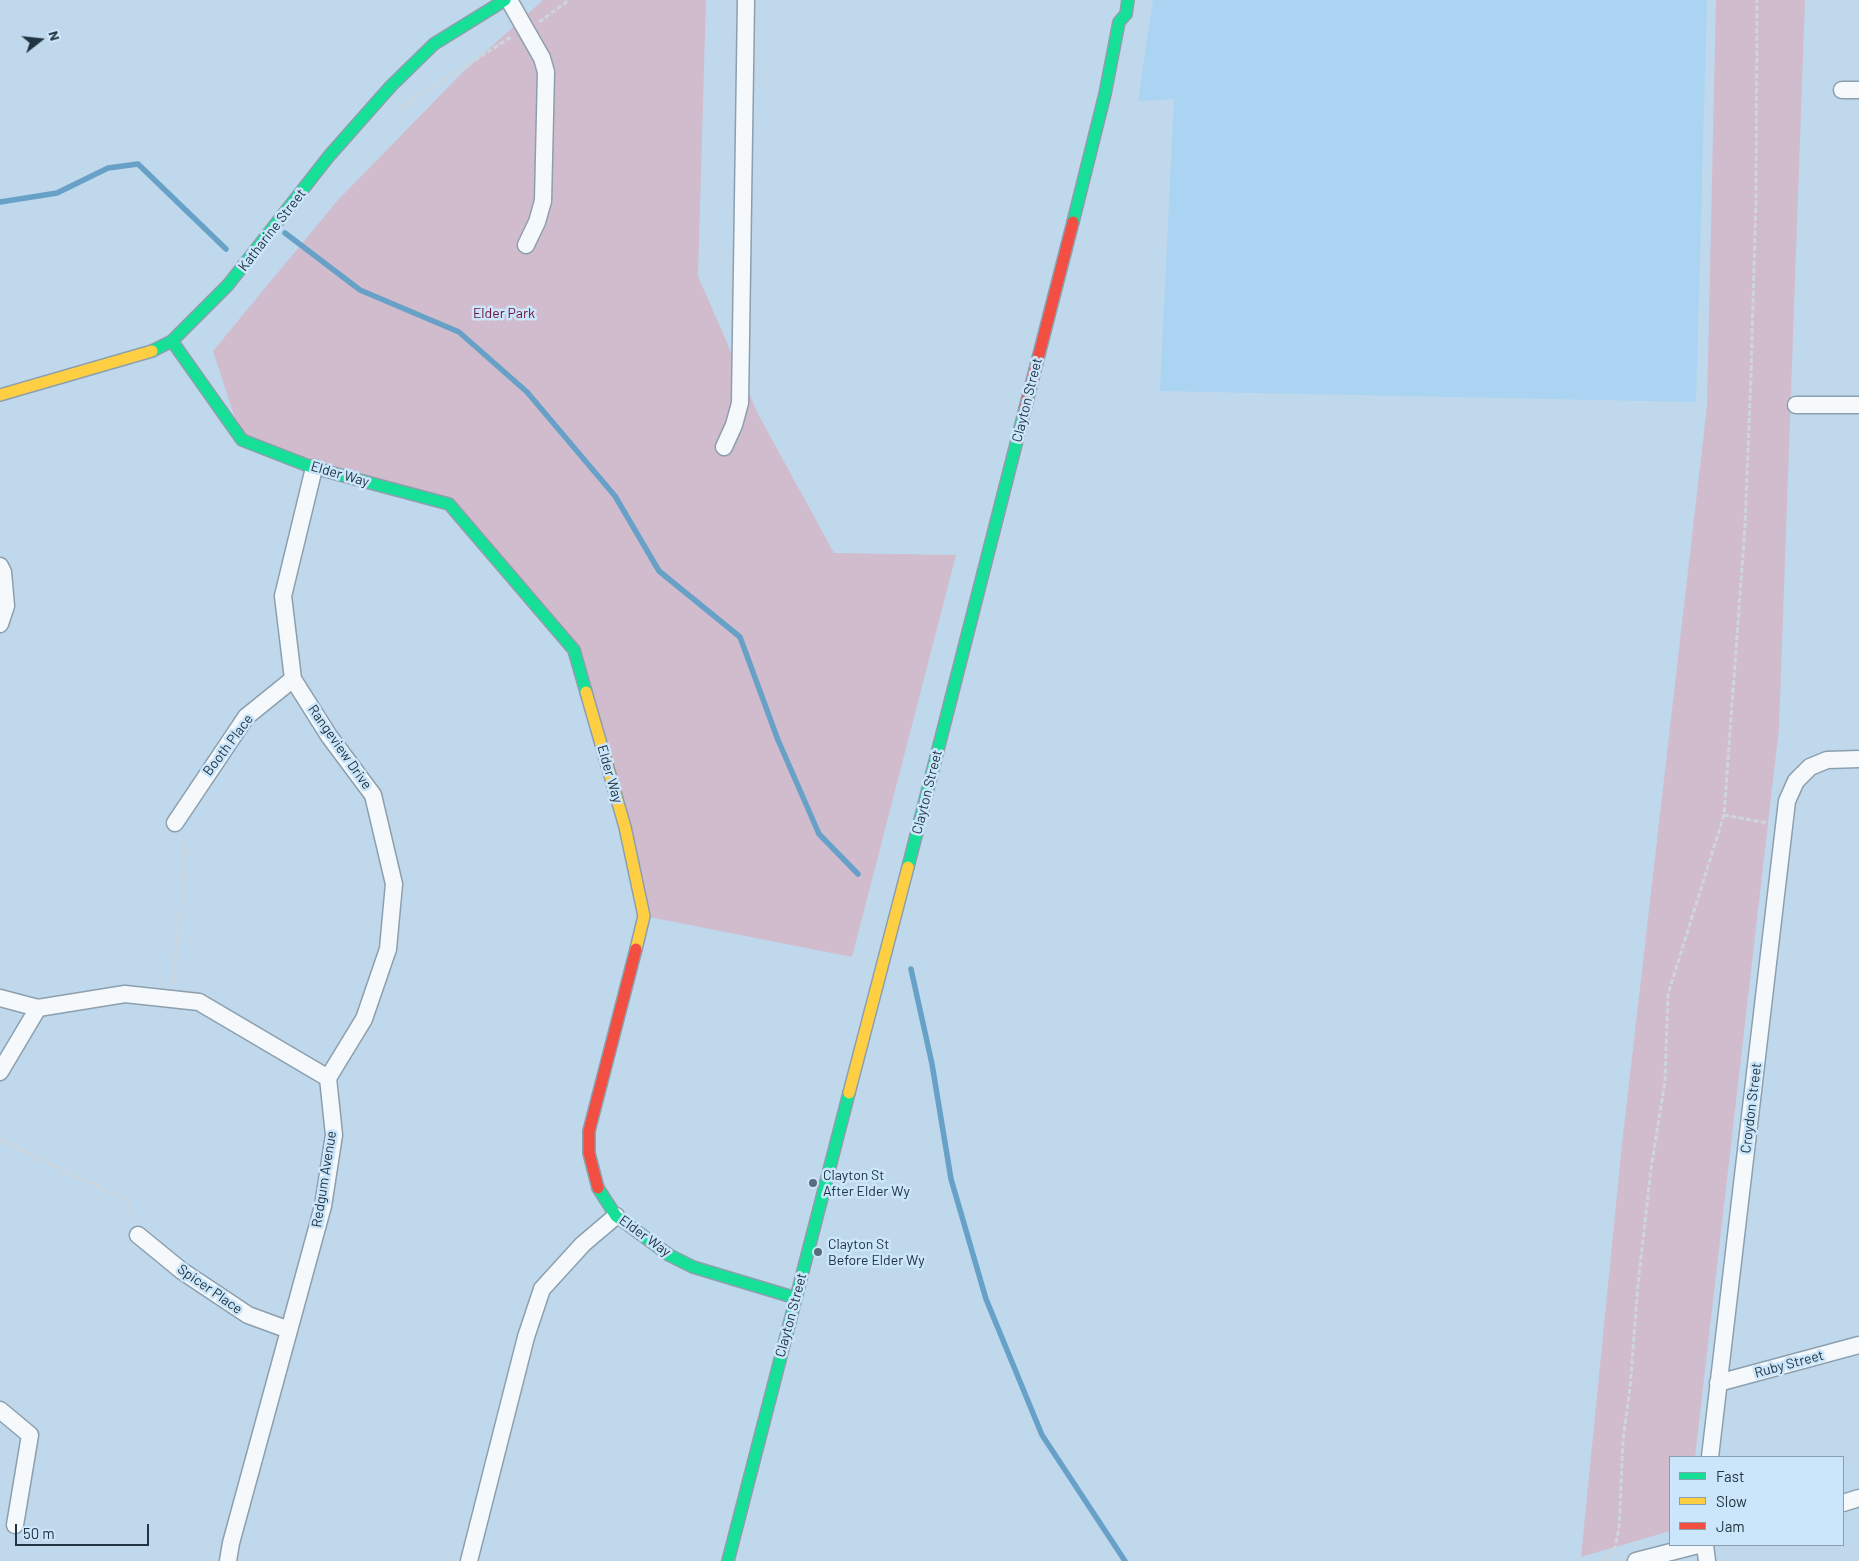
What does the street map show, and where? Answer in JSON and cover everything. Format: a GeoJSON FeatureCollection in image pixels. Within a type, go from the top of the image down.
{"type":"FeatureCollection","features":[{"type":"Feature","properties":{"kind":"main road","name":"Katharine Street"},"geometry":{"type":"LineString","coordinates":[[0,395],[143,355],[172,341],[228,285],[330,156],[391,86],[434,44],[505,0]]}},
{"type":"Feature","properties":{"kind":"main road","name":"Clayton Street"},"geometry":{"type":"LineString","coordinates":[[728,1561],[1105,94],[1119,22],[1126,14],[1128,0]]}},
{"type":"Feature","properties":{"kind":"main road"},"geometry":{"type":"LineString","coordinates":[[1114,10],[1119,22]]}},
{"type":"Feature","properties":{"kind":"main road","name":"Elder Way"},"geometry":{"type":"LineString","coordinates":[[172,341],[242,440],[314,468],[449,504],[574,650],[625,827],[644,916],[589,1131],[589,1153],[592,1169],[600,1192],[616,1216],[643,1238],[693,1267],[796,1298]]}},
{"type":"Feature","properties":{"kind":"street"},"geometry":{"type":"LineString","coordinates":[[509,0],[542,58],[546,72],[543,201],[538,222],[526,245]]}},
{"type":"Feature","properties":{"kind":"street"},"geometry":{"type":"LineString","coordinates":[[724,447],[734,425],[740,403],[746,0]]}},
{"type":"Feature","properties":{"kind":"street"},"geometry":{"type":"LineString","coordinates":[[1842,90],[1859,90]]}},
{"type":"Feature","properties":{"kind":"street"},"geometry":{"type":"LineString","coordinates":[[1796,405],[1859,405]]}},
{"type":"Feature","properties":{"kind":"street","name":"Rangeview Drive"},"geometry":{"type":"LineString","coordinates":[[314,468],[283,596],[293,679],[330,736],[373,795],[394,884],[388,948],[364,1018],[328,1078]]}},
{"type":"Feature","properties":{"kind":"street"},"geometry":{"type":"LineString","coordinates":[[0,566],[3,572],[6,606],[0,624]]}},
{"type":"Feature","properties":{"kind":"street","name":"Booth Place"},"geometry":{"type":"LineString","coordinates":[[175,822],[246,717],[293,679]]}},
{"type":"Feature","properties":{"kind":"street","name":"Croydon Street"},"geometry":{"type":"LineString","coordinates":[[1710,1456],[1787,801],[1796,781],[1810,767],[1828,760],[1859,759]]}},
{"type":"Feature","properties":{"kind":"street"},"geometry":{"type":"LineString","coordinates":[[0,998],[38,1008],[125,994],[199,1002],[328,1078]]}},
{"type":"Feature","properties":{"kind":"street"},"geometry":{"type":"LineString","coordinates":[[0,1072],[38,1008]]}},
{"type":"Feature","properties":{"kind":"street","name":"Redgum Avenue"},"geometry":{"type":"LineString","coordinates":[[228,1561],[231,1543],[323,1206],[334,1135],[328,1078]]}},
{"type":"Feature","properties":{"kind":"street"},"geometry":{"type":"LineString","coordinates":[[469,1561],[526,1337],[542,1290],[582,1244],[616,1216]]}},
{"type":"Feature","properties":{"kind":"street","name":"Spicer Place"},"geometry":{"type":"LineString","coordinates":[[138,1236],[182,1270],[248,1315],[289,1330]]}},
{"type":"Feature","properties":{"kind":"street","name":"Ruby Street"},"geometry":{"type":"LineString","coordinates":[[1718,1383],[1859,1345]]}},
{"type":"Feature","properties":{"kind":"street"},"geometry":{"type":"LineString","coordinates":[[0,1410],[30,1435],[15,1525]]}},
{"type":"Feature","properties":{"kind":"street"},"geometry":{"type":"LineString","coordinates":[[1844,1503],[1859,1498]]}},
{"type":"Feature","properties":{"kind":"street"},"geometry":{"type":"LineString","coordinates":[[1636,1561],[1694,1546]]}},
{"type":"Feature","properties":{"kind":"street"},"geometry":{"type":"LineString","coordinates":[[1705,1546],[1707,1561]]}},
{"type":"Feature","properties":{"kind":"path"},"geometry":{"type":"LineString","coordinates":[[536,24],[569,0]]}},
{"type":"Feature","properties":{"kind":"path"},"geometry":{"type":"LineString","coordinates":[[1603,1561],[1615,1547],[1619,1529],[1622,1439],[1630,1388],[1638,1284],[1651,1169],[1665,1081],[1668,994],[1724,815],[1742,574],[1751,374],[1756,197],[1757,0]]}},
{"type":"Feature","properties":{"kind":"path"},"geometry":{"type":"LineString","coordinates":[[396,111],[513,36]]}},
{"type":"Feature","properties":{"kind":"path"},"geometry":{"type":"LineString","coordinates":[[1724,815],[1784,826]]}},
{"type":"Feature","properties":{"kind":"path"},"geometry":{"type":"LineString","coordinates":[[172,999],[186,850],[175,822]]}},
{"type":"Feature","properties":{"kind":"path"},"geometry":{"type":"LineString","coordinates":[[0,1140],[128,1201],[138,1236]]}},
{"type":"Feature","properties":{"kind":"shaded area"},"geometry":{"type":"Polygon","coordinates":[[[1153,0],[1707,0],[1696,402],[1160,391],[1174,99],[1138,101],[1153,0]]]}},
{"type":"Feature","properties":{"kind":"green space","name":"Elder Park"},"geometry":{"type":"Polygon","coordinates":[[[543,0],[706,0],[698,276],[758,414],[834,553],[956,555],[852,957],[644,916],[574,650],[449,504],[242,440],[213,351],[338,200],[461,74],[543,0]]]}},
{"type":"Feature","properties":{"kind":"green space"},"geometry":{"type":"Polygon","coordinates":[[[1716,0],[1805,0],[1779,728],[1695,1456],[1669,1456],[1669,1531],[1581,1557],[1622,1144],[1707,406],[1716,0]]]}},
{"type":"Feature","properties":{"kind":"waterway"},"geometry":{"type":"LineString","coordinates":[[0,202],[57,193],[108,168],[138,164],[226,249]]}},
{"type":"Feature","properties":{"kind":"waterway"},"geometry":{"type":"LineString","coordinates":[[285,233],[360,290],[459,332],[527,392],[615,496],[659,571],[740,637],[778,740],[819,834],[858,874]]}},
{"type":"Feature","properties":{"kind":"waterway"},"geometry":{"type":"LineString","coordinates":[[911,969],[932,1064],[951,1179],[986,1299],[1042,1435],[1125,1561]]}},
{"type":"Feature","properties":{"kind":"traffic: fast"},"geometry":{"type":"LineString","coordinates":[[152,351],[172,341],[228,285],[329,156],[391,86],[434,44],[505,0]]}},
{"type":"Feature","properties":{"kind":"traffic: fast"},"geometry":{"type":"LineString","coordinates":[[1073,222],[1105,94],[1119,22],[1126,14],[1128,0]]}},
{"type":"Feature","properties":{"kind":"traffic: fast"},"geometry":{"type":"LineString","coordinates":[[172,341],[242,440],[314,468],[449,504],[574,650],[586,692]]}},
{"type":"Feature","properties":{"kind":"traffic: fast"},"geometry":{"type":"LineString","coordinates":[[908,867],[1025,409]]}},
{"type":"Feature","properties":{"kind":"traffic: fast"},"geometry":{"type":"LineString","coordinates":[[728,1561],[849,1093]]}},
{"type":"Feature","properties":{"kind":"traffic: fast"},"geometry":{"type":"LineString","coordinates":[[598,1188],[616,1216],[669,1255],[693,1267],[796,1298]]}},
{"type":"Feature","properties":{"kind":"traffic: slow"},"geometry":{"type":"LineString","coordinates":[[0,395],[152,351]]}},
{"type":"Feature","properties":{"kind":"traffic: slow"},"geometry":{"type":"LineString","coordinates":[[586,692],[625,827],[644,916],[636,949]]}},
{"type":"Feature","properties":{"kind":"traffic: slow"},"geometry":{"type":"LineString","coordinates":[[849,1093],[908,867]]}},
{"type":"Feature","properties":{"kind":"traffic: jam"},"geometry":{"type":"LineString","coordinates":[[1025,409],[1073,222]]}},
{"type":"Feature","properties":{"kind":"traffic: jam"},"geometry":{"type":"LineString","coordinates":[[598,1188],[589,1153],[589,1131],[636,949]]}},
{"type":"Feature","properties":{"kind":"place","name":"Clayton St After Elder Wy"},"geometry":{"type":"Point","coordinates":[813,1183]}},
{"type":"Feature","properties":{"kind":"place","name":"Clayton St Before Elder Wy"},"geometry":{"type":"Point","coordinates":[818,1252]}}]}
